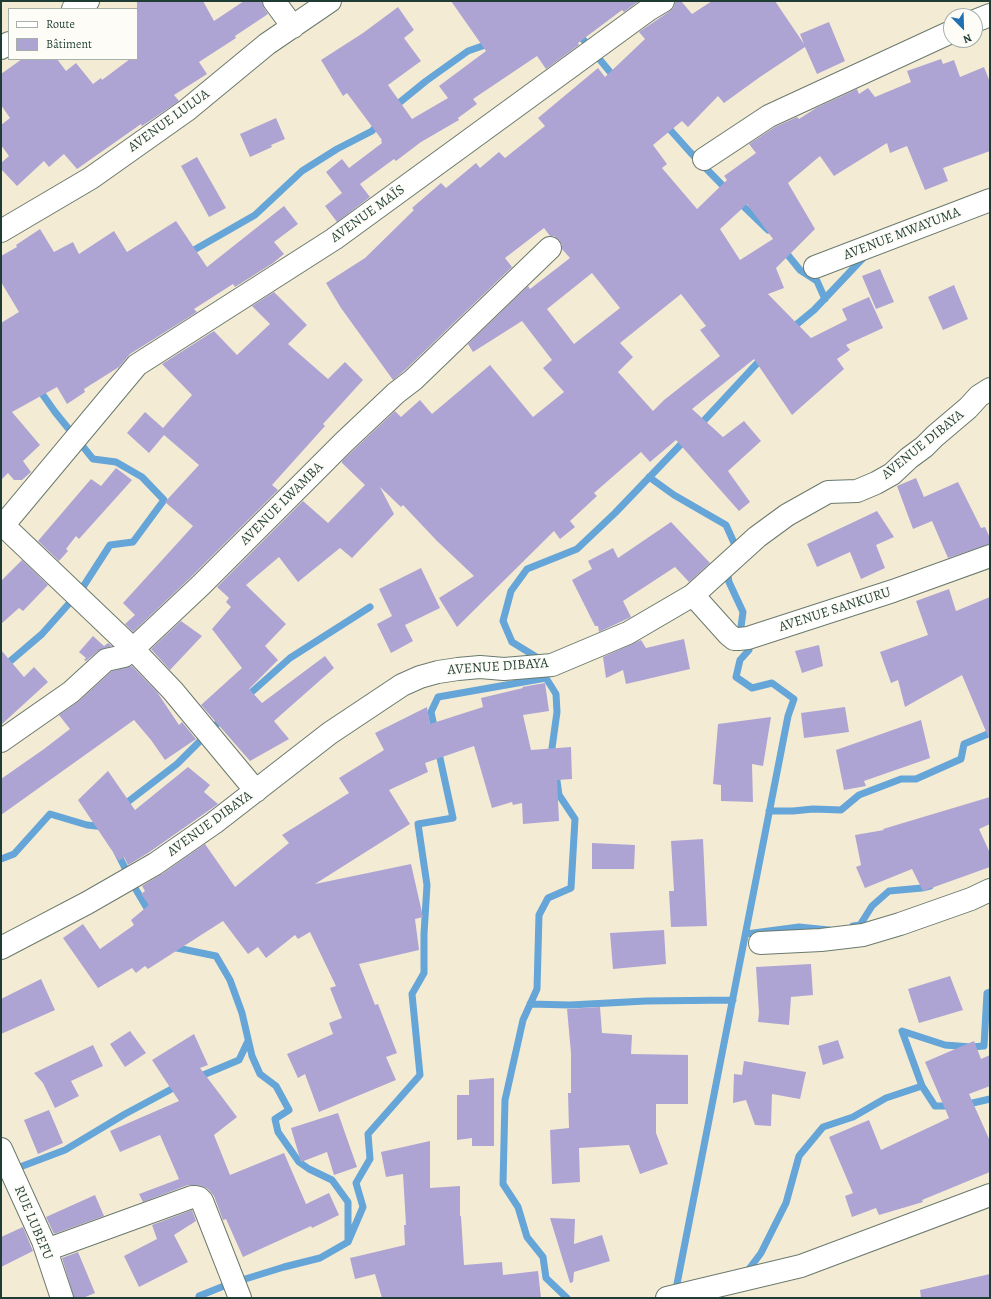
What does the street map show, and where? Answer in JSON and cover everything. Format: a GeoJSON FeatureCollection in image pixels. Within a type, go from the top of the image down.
{"type":"FeatureCollection","features":[{"type":"Feature","properties":{"kind":"street"},"geometry":{"type":"LineString","coordinates":[[75,8],[88,1]]}},
{"type":"Feature","properties":{"kind":"street"},"geometry":{"type":"LineString","coordinates":[[274,1],[293,27]]}},
{"type":"Feature","properties":{"kind":"street","name":"AVENUE LULUA"},"geometry":{"type":"LineString","coordinates":[[1,231],[90,178],[187,110],[267,44],[330,1]]}},
{"type":"Feature","properties":{"kind":"street","name":"AVENUE MAÏS"},"geometry":{"type":"LineString","coordinates":[[2,527],[137,364],[334,239],[648,10],[663,1]]}},
{"type":"Feature","properties":{"kind":"street"},"geometry":{"type":"LineString","coordinates":[[704,160],[769,116],[943,36]]}},
{"type":"Feature","properties":{"kind":"street","name":"AVENUE MWAYUMA"},"geometry":{"type":"LineString","coordinates":[[815,267],[990,200]]}},
{"type":"Feature","properties":{"kind":"street","name":"AVENUE LWAMBA"},"geometry":{"type":"LineString","coordinates":[[1,741],[71,692],[106,660],[124,656],[133,649],[201,585],[350,437],[396,393],[413,380],[550,248]]}},
{"type":"Feature","properties":{"kind":"street","name":"AVENUE DIBAYA"},"geometry":{"type":"LineString","coordinates":[[1,948],[87,903],[155,864],[214,823],[330,734],[402,685],[420,677],[458,669],[480,667],[504,669],[552,665],[628,633],[694,595],[757,537],[787,515],[828,492],[856,491],[866,488],[892,474],[957,418],[979,396],[990,390]]}},
{"type":"Feature","properties":{"kind":"street"},"geometry":{"type":"LineString","coordinates":[[2,527],[133,649],[174,691],[256,790]]}},
{"type":"Feature","properties":{"kind":"street","name":"AVENUE SANKURU"},"geometry":{"type":"LineString","coordinates":[[694,595],[730,636],[739,639],[748,638],[893,591],[990,556]]}},
{"type":"Feature","properties":{"kind":"street"},"geometry":{"type":"LineString","coordinates":[[760,943],[821,940],[863,935],[907,922],[971,899],[990,890]]}},
{"type":"Feature","properties":{"kind":"street","name":"RUE LUBEFU"},"geometry":{"type":"LineString","coordinates":[[1,1149],[46,1250],[62,1298]]}},
{"type":"Feature","properties":{"kind":"street"},"geometry":{"type":"LineString","coordinates":[[667,1298],[801,1266],[990,1196]]}},
{"type":"Feature","properties":{"kind":"street"},"geometry":{"type":"LineString","coordinates":[[46,1250],[184,1199],[195,1197],[202,1201],[240,1298]]}},
{"type":"Feature","properties":{"kind":"building"},"geometry":{"type":"Polygon","coordinates":[[[137,1],[203,1],[214,21],[244,1],[262,1],[268,14],[235,36],[236,38],[199,62],[207,74],[174,95],[179,101],[142,126],[141,124],[77,169],[64,154],[49,167],[44,161],[17,186],[1,169],[1,163],[9,156],[1,145],[1,125],[10,118],[1,105],[1,74],[21,60],[58,60],[66,71],[76,63],[93,84],[101,78],[102,80],[129,60],[138,60],[137,1]]]}},
{"type":"Feature","properties":{"kind":"building"},"geometry":{"type":"Polygon","coordinates":[[[451,1],[639,1],[624,12],[622,10],[578,43],[579,45],[546,69],[537,56],[473,99],[477,104],[458,118],[459,120],[421,142],[396,161],[394,159],[360,184],[370,197],[337,222],[325,206],[342,193],[326,172],[342,159],[349,168],[382,143],[382,140],[347,93],[343,96],[321,60],[363,33],[398,7],[414,30],[404,38],[421,61],[388,85],[412,119],[448,98],[439,86],[486,51],[451,1]]]}},
{"type":"Feature","properties":{"kind":"building"},"geometry":{"type":"Polygon","coordinates":[[[675,1],[681,1],[692,14],[712,1],[775,1],[804,44],[800,34],[829,22],[845,61],[817,74],[805,47],[724,103],[718,96],[688,127],[682,121],[653,145],[667,164],[662,168],[697,209],[727,180],[724,176],[756,153],[749,144],[775,127],[797,117],[799,119],[816,108],[857,89],[859,94],[868,88],[875,97],[911,82],[907,71],[941,59],[943,64],[954,60],[960,77],[984,67],[990,82],[990,151],[943,168],[948,181],[925,190],[907,146],[890,153],[887,143],[834,176],[820,156],[788,183],[815,229],[776,268],[784,288],[768,294],[811,338],[847,320],[842,309],[869,297],[883,328],[846,345],[850,350],[837,359],[844,369],[792,415],[754,359],[692,409],[723,437],[744,421],[761,441],[728,471],[750,502],[739,511],[676,440],[650,462],[641,452],[594,493],[597,496],[570,521],[575,527],[560,539],[554,531],[457,627],[439,598],[474,576],[437,541],[403,505],[401,507],[380,487],[394,514],[352,558],[340,548],[298,582],[279,557],[246,585],[286,624],[265,646],[278,660],[249,689],[262,703],[325,656],[334,668],[274,721],[289,739],[250,761],[201,705],[242,668],[212,629],[231,607],[226,602],[229,598],[217,587],[303,501],[328,523],[365,485],[342,463],[342,461],[395,411],[401,417],[420,400],[432,414],[490,365],[533,417],[564,392],[543,368],[552,360],[522,321],[473,352],[468,344],[528,286],[530,289],[570,258],[562,249],[562,245],[559,240],[554,236],[550,236],[544,228],[505,258],[512,267],[393,380],[341,308],[326,283],[365,258],[414,210],[412,208],[441,183],[446,188],[476,163],[480,168],[499,152],[505,158],[545,126],[538,118],[598,68],[605,77],[645,39],[639,32],[674,7],[675,1]],[[747,204],[720,229],[740,260],[773,239],[747,204]],[[592,273],[547,309],[574,344],[620,308],[592,273]],[[681,294],[620,343],[633,357],[618,372],[653,411],[664,400],[720,356],[700,330],[706,326],[681,294]]]}},
{"type":"Feature","properties":{"kind":"building"},"geometry":{"type":"Polygon","coordinates":[[[276,118],[285,139],[250,157],[240,134],[276,118]]]}},
{"type":"Feature","properties":{"kind":"building"},"geometry":{"type":"Polygon","coordinates":[[[197,157],[226,208],[209,217],[181,166],[197,157]]]}},
{"type":"Feature","properties":{"kind":"building"},"geometry":{"type":"Polygon","coordinates":[[[284,206],[298,224],[274,242],[284,254],[273,263],[235,287],[233,284],[194,309],[197,312],[130,354],[119,367],[84,389],[85,392],[67,404],[57,387],[12,412],[40,445],[23,461],[31,472],[22,480],[14,480],[8,473],[1,480],[1,323],[19,312],[1,282],[1,256],[17,247],[16,245],[40,229],[54,252],[73,242],[79,254],[114,231],[127,252],[176,221],[207,267],[284,206]]]}},
{"type":"Feature","properties":{"kind":"building"},"geometry":{"type":"Polygon","coordinates":[[[880,269],[894,302],[876,309],[862,276],[880,269]]]}},
{"type":"Feature","properties":{"kind":"building"},"geometry":{"type":"Polygon","coordinates":[[[954,285],[968,319],[943,330],[928,297],[954,285]]]}},
{"type":"Feature","properties":{"kind":"building"},"geometry":{"type":"Polygon","coordinates":[[[274,292],[307,325],[288,344],[328,379],[345,362],[363,380],[323,424],[325,426],[272,485],[278,490],[190,578],[133,632],[125,624],[135,615],[123,603],[193,526],[165,502],[199,465],[164,435],[149,453],[127,433],[145,412],[163,428],[192,395],[162,364],[214,331],[237,355],[270,324],[252,306],[274,292]]]}},
{"type":"Feature","properties":{"kind":"building"},"geometry":{"type":"Polygon","coordinates":[[[116,468],[132,480],[79,539],[76,536],[66,549],[68,551],[59,561],[38,541],[91,479],[101,486],[116,468]]]}},
{"type":"Feature","properties":{"kind":"building"},"geometry":{"type":"Polygon","coordinates":[[[916,478],[924,497],[958,482],[981,528],[985,527],[990,538],[990,544],[948,558],[932,521],[913,529],[897,486],[916,478]]]}},
{"type":"Feature","properties":{"kind":"building"},"geometry":{"type":"Polygon","coordinates":[[[877,511],[894,537],[876,545],[885,568],[861,579],[850,552],[817,567],[807,544],[877,511]]]}},
{"type":"Feature","properties":{"kind":"building"},"geometry":{"type":"Polygon","coordinates":[[[671,522],[710,563],[689,582],[675,567],[623,601],[631,617],[599,632],[598,626],[595,626],[572,580],[592,569],[588,561],[613,548],[618,558],[671,522]]]}},
{"type":"Feature","properties":{"kind":"building"},"geometry":{"type":"Polygon","coordinates":[[[22,560],[48,585],[23,611],[19,608],[1,624],[1,581],[22,560]]]}},
{"type":"Feature","properties":{"kind":"building"},"geometry":{"type":"Polygon","coordinates":[[[421,568],[440,608],[405,625],[413,641],[391,653],[377,624],[392,616],[379,589],[421,568]]]}},
{"type":"Feature","properties":{"kind":"building"},"geometry":{"type":"Polygon","coordinates":[[[949,589],[956,611],[990,597],[990,741],[962,675],[905,707],[898,680],[891,683],[880,652],[928,635],[916,601],[949,589]]]}},
{"type":"Feature","properties":{"kind":"building"},"geometry":{"type":"Polygon","coordinates":[[[181,621],[202,636],[170,670],[151,649],[181,621]]]}},
{"type":"Feature","properties":{"kind":"building"},"geometry":{"type":"Polygon","coordinates":[[[93,636],[104,646],[108,643],[112,646],[98,651],[86,661],[84,660],[86,658],[79,652],[93,636]]]}},
{"type":"Feature","properties":{"kind":"building"},"geometry":{"type":"Polygon","coordinates":[[[684,639],[690,669],[626,684],[623,670],[606,678],[603,657],[641,640],[646,648],[684,639]]]}},
{"type":"Feature","properties":{"kind":"building"},"geometry":{"type":"Polygon","coordinates":[[[819,645],[823,666],[802,673],[795,651],[819,645]]]}},
{"type":"Feature","properties":{"kind":"building"},"geometry":{"type":"Polygon","coordinates":[[[1,650],[24,677],[34,667],[48,682],[1,725],[1,650]]]}},
{"type":"Feature","properties":{"kind":"building"},"geometry":{"type":"Polygon","coordinates":[[[132,666],[157,692],[179,725],[182,722],[196,739],[165,760],[134,720],[1,815],[1,779],[70,729],[59,715],[79,701],[112,671],[132,666]]]}},
{"type":"Feature","properties":{"kind":"building"},"geometry":{"type":"Polygon","coordinates":[[[545,683],[549,711],[523,715],[531,750],[571,747],[572,779],[557,780],[559,821],[523,824],[522,803],[513,805],[512,802],[492,808],[474,746],[425,763],[428,772],[389,790],[410,824],[315,884],[411,864],[423,917],[415,919],[419,950],[359,964],[375,1005],[378,1004],[397,1053],[386,1057],[396,1080],[319,1112],[305,1074],[298,1078],[287,1054],[333,1034],[329,1023],[342,1018],[330,988],[336,986],[310,932],[298,939],[295,935],[266,958],[258,947],[248,954],[223,921],[148,969],[145,966],[136,973],[132,968],[98,988],[63,938],[83,924],[100,949],[134,925],[131,920],[149,905],[141,894],[145,891],[142,886],[205,844],[235,887],[289,843],[282,835],[349,793],[339,778],[384,750],[375,733],[427,707],[430,724],[483,707],[481,698],[523,688],[522,687],[545,683]]]}},
{"type":"Feature","properties":{"kind":"building"},"geometry":{"type":"Polygon","coordinates":[[[845,707],[849,732],[804,738],[801,713],[845,707]]]}},
{"type":"Feature","properties":{"kind":"building"},"geometry":{"type":"Polygon","coordinates":[[[771,717],[763,766],[752,764],[753,802],[721,801],[721,785],[713,784],[718,724],[771,717]]]}},
{"type":"Feature","properties":{"kind":"building"},"geometry":{"type":"Polygon","coordinates":[[[921,720],[930,758],[864,781],[866,786],[844,790],[836,750],[921,720]]]}},
{"type":"Feature","properties":{"kind":"building"},"geometry":{"type":"Polygon","coordinates":[[[188,767],[210,785],[204,792],[218,804],[148,853],[128,865],[124,857],[119,861],[78,800],[108,771],[135,810],[188,767]]]}},
{"type":"Feature","properties":{"kind":"building"},"geometry":{"type":"Polygon","coordinates":[[[990,797],[990,824],[979,829],[990,853],[990,867],[923,891],[912,869],[865,888],[856,867],[861,865],[855,835],[884,830],[883,829],[990,797]]]}},
{"type":"Feature","properties":{"kind":"building"},"geometry":{"type":"Polygon","coordinates":[[[703,839],[707,926],[671,927],[669,891],[674,891],[671,841],[703,839]]]}},
{"type":"Feature","properties":{"kind":"building"},"geometry":{"type":"Polygon","coordinates":[[[592,843],[635,845],[634,869],[592,869],[592,843]]]}},
{"type":"Feature","properties":{"kind":"building"},"geometry":{"type":"Polygon","coordinates":[[[664,930],[666,964],[613,969],[610,933],[664,930]]]}},
{"type":"Feature","properties":{"kind":"building"},"geometry":{"type":"Polygon","coordinates":[[[811,964],[813,995],[791,997],[789,1025],[758,1022],[759,1013],[756,967],[811,964]]]}},
{"type":"Feature","properties":{"kind":"building"},"geometry":{"type":"Polygon","coordinates":[[[950,976],[963,1010],[919,1023],[908,989],[950,976]]]}},
{"type":"Feature","properties":{"kind":"building"},"geometry":{"type":"Polygon","coordinates":[[[41,979],[55,1010],[1,1034],[1,999],[41,979]]]}},
{"type":"Feature","properties":{"kind":"building"},"geometry":{"type":"Polygon","coordinates":[[[600,1007],[602,1033],[632,1035],[631,1054],[688,1055],[688,1104],[656,1104],[656,1133],[668,1164],[640,1174],[629,1145],[579,1148],[580,1182],[552,1184],[550,1130],[569,1128],[568,1093],[571,1093],[571,1053],[567,1009],[600,1007]]]}},
{"type":"Feature","properties":{"kind":"building"},"geometry":{"type":"Polygon","coordinates":[[[130,1031],[146,1053],[125,1067],[110,1044],[130,1031]]]}},
{"type":"Feature","properties":{"kind":"building"},"geometry":{"type":"Polygon","coordinates":[[[194,1034],[208,1065],[200,1068],[237,1117],[214,1135],[230,1175],[284,1153],[306,1204],[329,1193],[339,1215],[243,1257],[226,1219],[223,1220],[214,1196],[208,1189],[202,1186],[188,1185],[143,1202],[139,1194],[179,1179],[160,1135],[120,1152],[110,1131],[179,1101],[152,1060],[194,1034]]]}},
{"type":"Feature","properties":{"kind":"building"},"geometry":{"type":"Polygon","coordinates":[[[838,1040],[844,1058],[823,1065],[818,1046],[838,1040]]]}},
{"type":"Feature","properties":{"kind":"building"},"geometry":{"type":"Polygon","coordinates":[[[974,1041],[981,1059],[990,1055],[990,1086],[969,1094],[990,1141],[990,1172],[922,1200],[923,1202],[879,1215],[876,1208],[852,1217],[845,1196],[853,1193],[829,1137],[869,1120],[881,1150],[949,1118],[925,1062],[974,1041]]]}},
{"type":"Feature","properties":{"kind":"building"},"geometry":{"type":"Polygon","coordinates":[[[93,1045],[103,1066],[71,1081],[79,1096],[55,1108],[43,1083],[34,1073],[93,1045]]]}},
{"type":"Feature","properties":{"kind":"building"},"geometry":{"type":"Polygon","coordinates":[[[744,1061],[806,1072],[800,1099],[772,1094],[771,1126],[755,1125],[746,1100],[733,1103],[734,1074],[742,1075],[744,1061]]]}},
{"type":"Feature","properties":{"kind":"building"},"geometry":{"type":"Polygon","coordinates":[[[494,1078],[494,1146],[472,1146],[472,1138],[457,1140],[457,1095],[469,1095],[469,1080],[494,1078]]]}},
{"type":"Feature","properties":{"kind":"building"},"geometry":{"type":"Polygon","coordinates":[[[49,1110],[63,1143],[38,1154],[24,1120],[49,1110]]]}},
{"type":"Feature","properties":{"kind":"building"},"geometry":{"type":"Polygon","coordinates":[[[338,1113],[357,1167],[334,1175],[327,1152],[301,1162],[291,1128],[338,1113]]]}},
{"type":"Feature","properties":{"kind":"building"},"geometry":{"type":"Polygon","coordinates":[[[430,1141],[430,1188],[460,1186],[460,1216],[464,1265],[502,1262],[503,1275],[538,1271],[541,1298],[382,1298],[375,1274],[355,1279],[350,1258],[405,1245],[404,1225],[406,1225],[403,1174],[386,1177],[381,1152],[430,1141]]]}},
{"type":"Feature","properties":{"kind":"building"},"geometry":{"type":"Polygon","coordinates":[[[95,1195],[104,1216],[54,1234],[46,1217],[95,1195]]]}},
{"type":"Feature","properties":{"kind":"building"},"geometry":{"type":"Polygon","coordinates":[[[192,1210],[196,1221],[174,1235],[188,1262],[139,1287],[124,1256],[157,1239],[152,1225],[192,1210]]]}},
{"type":"Feature","properties":{"kind":"building"},"geometry":{"type":"Polygon","coordinates":[[[550,1218],[575,1219],[574,1244],[602,1235],[610,1261],[574,1272],[573,1282],[570,1283],[550,1218]]]}},
{"type":"Feature","properties":{"kind":"building"},"geometry":{"type":"Polygon","coordinates":[[[23,1227],[33,1251],[1,1267],[1,1237],[23,1227]]]}},
{"type":"Feature","properties":{"kind":"building"},"geometry":{"type":"Polygon","coordinates":[[[78,1252],[95,1293],[83,1298],[74,1298],[62,1258],[78,1252]]]}},
{"type":"Feature","properties":{"kind":"building"},"geometry":{"type":"Polygon","coordinates":[[[990,1274],[990,1298],[921,1298],[920,1290],[990,1274]]]}},
{"type":"Feature","properties":{"kind":"waterway"},"geometry":{"type":"LineString","coordinates":[[577,32],[615,78]]}},
{"type":"Feature","properties":{"kind":"waterway"},"geometry":{"type":"LineString","coordinates":[[394,107],[426,81],[468,51],[491,43]]}},
{"type":"Feature","properties":{"kind":"waterway"},"geometry":{"type":"LineString","coordinates":[[187,254],[255,215],[302,171],[337,149],[372,131],[380,122]]}},
{"type":"Feature","properties":{"kind":"waterway"},"geometry":{"type":"LineString","coordinates":[[665,124],[728,191]]}},
{"type":"Feature","properties":{"kind":"waterway"},"geometry":{"type":"LineString","coordinates":[[738,201],[768,230]]}},
{"type":"Feature","properties":{"kind":"waterway"},"geometry":{"type":"LineString","coordinates":[[783,249],[800,270],[817,281],[825,299]]}},
{"type":"Feature","properties":{"kind":"waterway"},"geometry":{"type":"LineString","coordinates":[[791,329],[814,310],[865,256]]}},
{"type":"Feature","properties":{"kind":"waterway"},"geometry":{"type":"LineString","coordinates":[[699,426],[763,357]]}},
{"type":"Feature","properties":{"kind":"waterway"},"geometry":{"type":"LineString","coordinates":[[1,669],[42,634],[81,590],[110,545],[133,542],[164,500],[142,477],[116,462],[93,459],[55,412],[38,388]]}},
{"type":"Feature","properties":{"kind":"waterway"},"geometry":{"type":"LineString","coordinates":[[553,756],[552,748],[557,712],[556,694],[546,678],[538,658],[512,642],[503,621],[511,591],[527,569],[577,549],[615,513],[686,439]]}},
{"type":"Feature","properties":{"kind":"waterway"},"geometry":{"type":"LineString","coordinates":[[649,477],[674,495],[726,525],[735,545],[731,551]]}},
{"type":"Feature","properties":{"kind":"waterway"},"geometry":{"type":"LineString","coordinates":[[675,1294],[788,716],[794,699],[772,683],[752,688],[736,677],[740,660],[749,650],[741,627],[743,612],[729,582],[727,569]]}},
{"type":"Feature","properties":{"kind":"waterway"},"geometry":{"type":"LineString","coordinates":[[245,698],[290,658],[370,607]]}},
{"type":"Feature","properties":{"kind":"waterway"},"geometry":{"type":"LineString","coordinates":[[435,731],[431,712],[438,697],[546,678]]}},
{"type":"Feature","properties":{"kind":"waterway"},"geometry":{"type":"LineString","coordinates":[[123,807],[177,764],[224,717]]}},
{"type":"Feature","properties":{"kind":"waterway"},"geometry":{"type":"LineString","coordinates":[[769,811],[813,809],[841,810],[859,795],[901,779],[916,779],[961,759],[964,744],[990,733]]}},
{"type":"Feature","properties":{"kind":"waterway"},"geometry":{"type":"LineString","coordinates":[[199,1298],[199,1296],[229,1284],[284,1267],[320,1258],[348,1242],[363,1207],[356,1183],[370,1159],[368,1134],[420,1075],[412,994],[424,973],[424,934],[427,885],[418,824],[453,818],[438,749]]}},
{"type":"Feature","properties":{"kind":"waterway"},"geometry":{"type":"LineString","coordinates":[[556,774],[559,795],[575,819],[571,888],[548,898],[539,915],[537,989],[523,1020],[505,1100],[503,1184],[518,1207],[527,1237],[543,1257],[546,1278],[567,1298]]}},
{"type":"Feature","properties":{"kind":"waterway"},"geometry":{"type":"LineString","coordinates":[[1,859],[14,854],[50,814],[87,825],[105,827]]}},
{"type":"Feature","properties":{"kind":"waterway"},"geometry":{"type":"LineString","coordinates":[[117,852],[135,888],[151,915]]}},
{"type":"Feature","properties":{"kind":"waterway"},"geometry":{"type":"LineString","coordinates":[[853,926],[860,925],[872,906],[889,891],[930,886]]}},
{"type":"Feature","properties":{"kind":"waterway"},"geometry":{"type":"LineString","coordinates":[[746,934],[799,927],[829,930]]}},
{"type":"Feature","properties":{"kind":"waterway"},"geometry":{"type":"LineString","coordinates":[[171,945],[172,947],[216,956],[230,980],[242,1013],[252,1056],[260,1074],[276,1086],[289,1110],[275,1119],[278,1132],[299,1162],[309,1169],[332,1180],[348,1202],[348,1239]]}},
{"type":"Feature","properties":{"kind":"waterway"},"geometry":{"type":"LineString","coordinates":[[954,1106],[935,1106],[922,1086],[902,1031],[945,1045],[971,1047],[984,1046],[987,993],[990,992]]}},
{"type":"Feature","properties":{"kind":"waterway"},"geometry":{"type":"LineString","coordinates":[[530,1004],[570,1005],[646,1001],[733,1000]]}},
{"type":"Feature","properties":{"kind":"waterway"},"geometry":{"type":"LineString","coordinates":[[196,1078],[239,1060],[248,1041]]}},
{"type":"Feature","properties":{"kind":"waterway"},"geometry":{"type":"LineString","coordinates":[[12,1170],[65,1150],[125,1114],[179,1085]]}},
{"type":"Feature","properties":{"kind":"waterway"},"geometry":{"type":"LineString","coordinates":[[746,1273],[761,1253],[786,1203],[799,1156],[823,1127],[853,1117],[886,1098],[922,1086]]}},
{"type":"Feature","properties":{"kind":"waterway"},"geometry":{"type":"LineString","coordinates":[[964,1105],[990,1099]]}}]}
